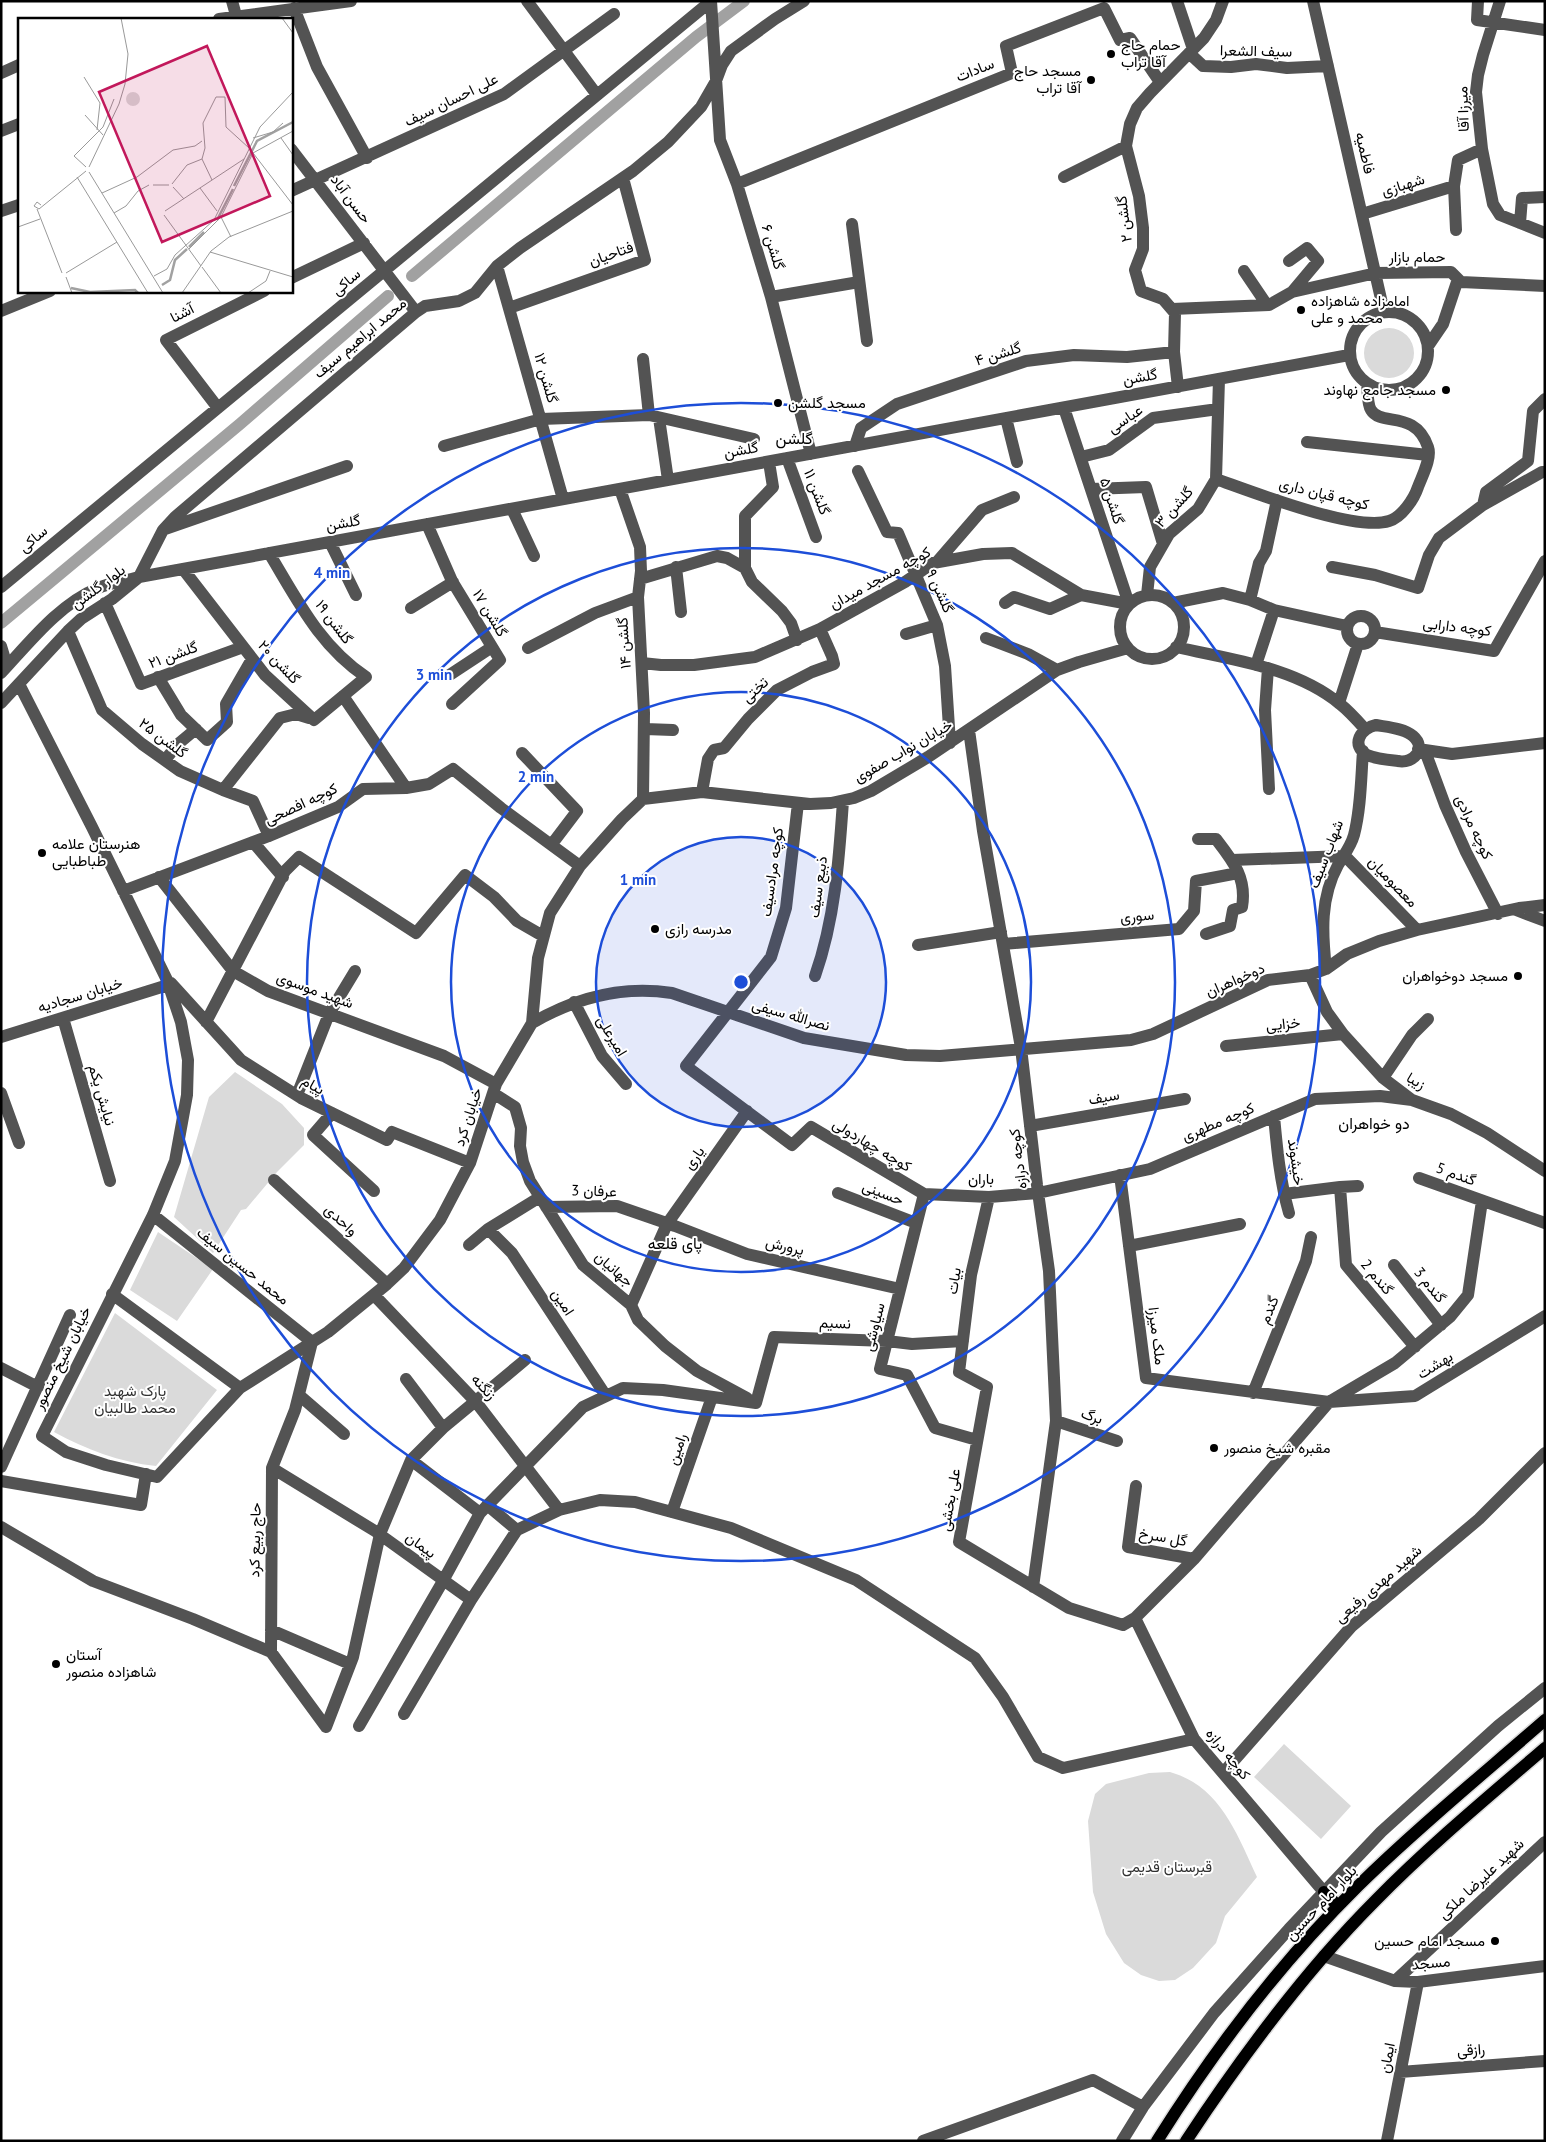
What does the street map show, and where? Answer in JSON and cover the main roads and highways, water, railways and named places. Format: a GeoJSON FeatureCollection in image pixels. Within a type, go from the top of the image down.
{"type":"FeatureCollection","features":[{"type":"Feature","properties":{"kind":"main road","name":"بلوار امام حسین"},"geometry":{"type":"LineString","coordinates":[[1157,2141],[1184,2098],[1253,2005],[1338,1906],[1429,1820],[1545,1720]]}},
{"type":"Feature","properties":{"kind":"main road"},"geometry":{"type":"LineString","coordinates":[[1186,2141],[1270,2022],[1324,1956],[1376,1899],[1446,1834],[1545,1748]]}},
{"type":"Feature","properties":{"kind":"main road"},"geometry":{"type":"LineString","coordinates":[[1324,1892],[1338,1906]]}},
{"type":"Feature","properties":{"kind":"waterway"},"geometry":{"type":"LineString","coordinates":[[412,276],[696,37],[744,1]]}},
{"type":"Feature","properties":{"kind":"waterway"},"geometry":{"type":"LineString","coordinates":[[1,623],[240,424],[388,296]]}},
{"type":"Feature","properties":{"kind":"place","name":"حمام حاج آقا تراب"},"geometry":{"type":"Point","coordinates":[1111,54]}},
{"type":"Feature","properties":{"kind":"place","name":"مسجد حاج آقا تراب"},"geometry":{"type":"Point","coordinates":[1091,80]}},
{"type":"Feature","properties":{"kind":"place","name":"امامزاده شاهزاده محمد و علی"},"geometry":{"type":"Point","coordinates":[1301,310]}},
{"type":"Feature","properties":{"kind":"place","name":"مسجد جامع نهاوند"},"geometry":{"type":"Point","coordinates":[1446,390]}},
{"type":"Feature","properties":{"kind":"place","name":"مسجد گلشن"},"geometry":{"type":"Point","coordinates":[778,403]}},
{"type":"Feature","properties":{"kind":"place","name":"هنرستان علامه طباطبایی"},"geometry":{"type":"Point","coordinates":[42,853]}},
{"type":"Feature","properties":{"kind":"place","name":"مدرسه رازی"},"geometry":{"type":"Point","coordinates":[655,929]}},
{"type":"Feature","properties":{"kind":"place","name":"مسجد دوخواهران"},"geometry":{"type":"Point","coordinates":[1518,976]}},
{"type":"Feature","properties":{"kind":"place","name":"مقبره شیخ منصور"},"geometry":{"type":"Point","coordinates":[1214,1448]}},
{"type":"Feature","properties":{"kind":"place","name":"آستان شاهزاده منصور"},"geometry":{"type":"Point","coordinates":[56,1664]}},
{"type":"Feature","properties":{"kind":"place","name":"مسجد امام حسین"},"geometry":{"type":"Point","coordinates":[1495,1941]}},
{"type":"Feature","properties":{"kind":"district","name":"گلشن"},"geometry":{"type":"Point","coordinates":[794,438]}},
{"type":"Feature","properties":{"kind":"district","name":"دو خواهران"},"geometry":{"type":"Point","coordinates":[1374,1123]}},
{"type":"Feature","properties":{"kind":"district","name":"پای قلعه"},"geometry":{"type":"Point","coordinates":[675,1243]}},
{"type":"Feature","properties":{"kind":"park label","name":"پارک شهید محمد طالبیان"},"geometry":{"type":"Point","coordinates":[135,1400]}},
{"type":"Feature","properties":{"kind":"park label","name":"قبرستان قدیمی"},"geometry":{"type":"Point","coordinates":[1167,1867]}}]}
